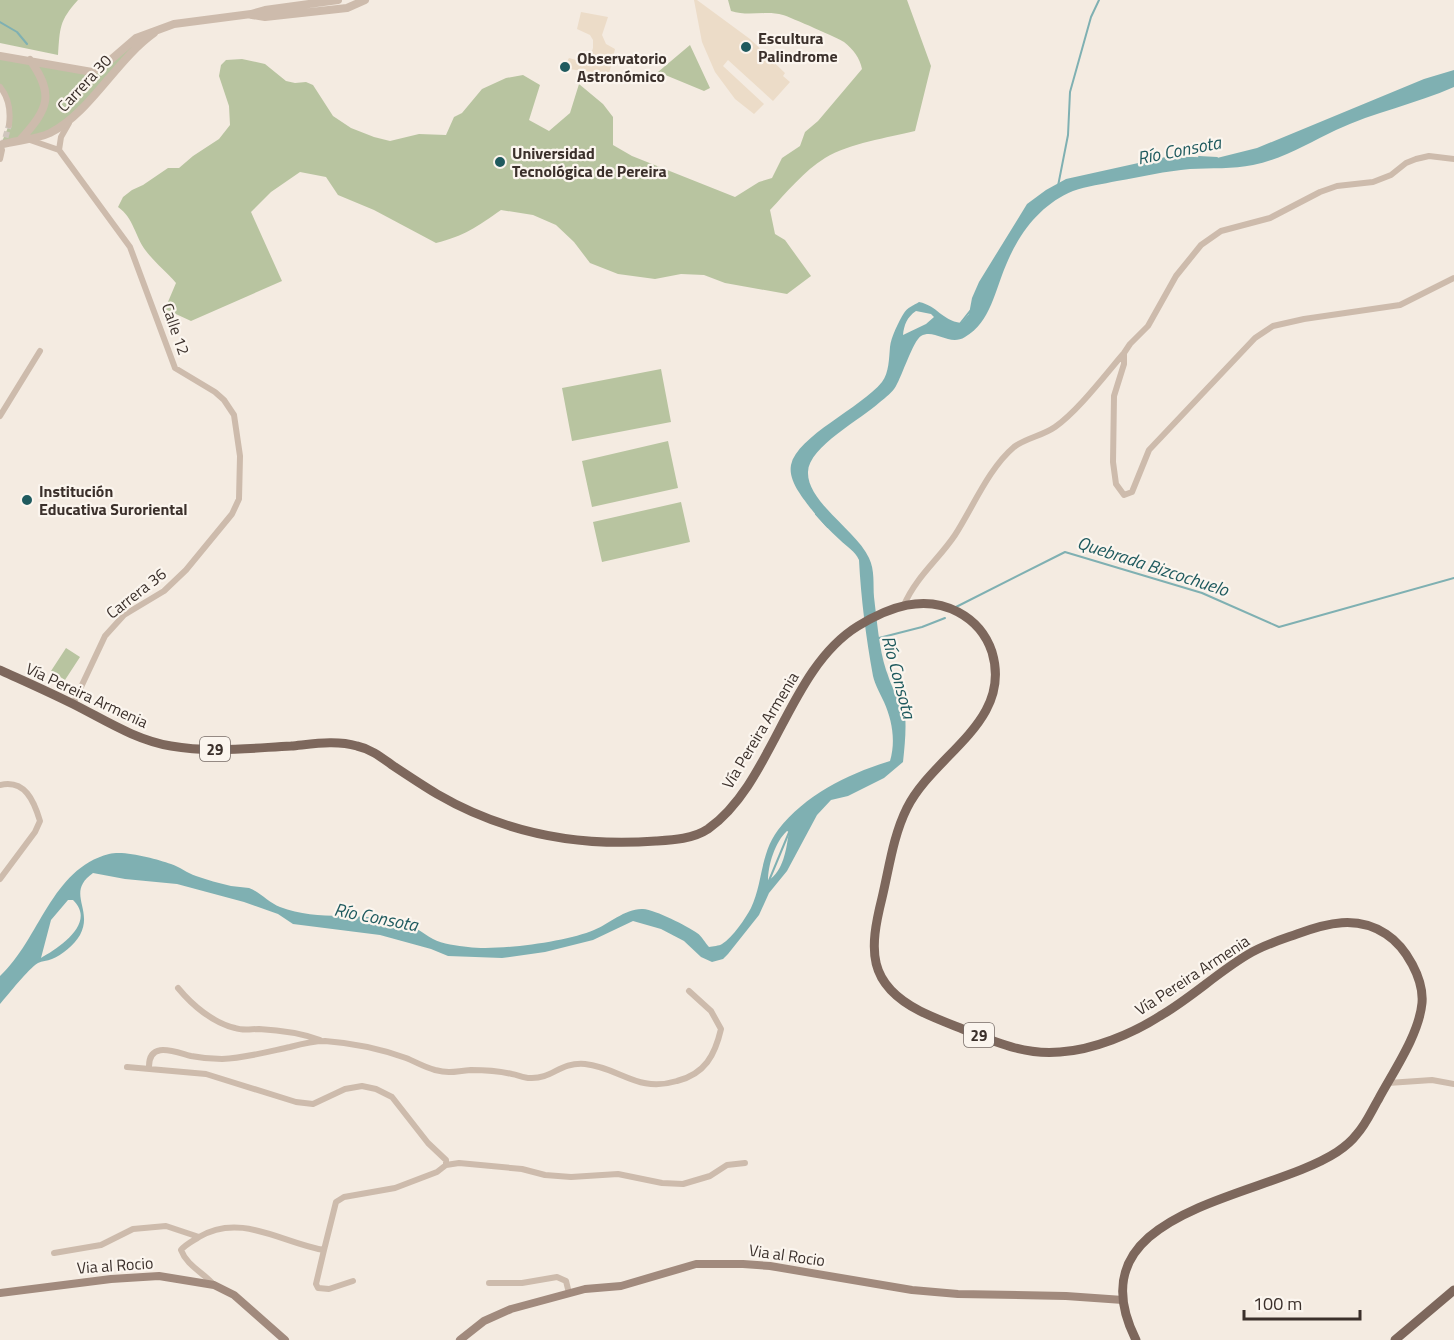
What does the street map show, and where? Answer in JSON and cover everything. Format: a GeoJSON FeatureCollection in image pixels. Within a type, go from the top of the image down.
{"type":"FeatureCollection","features":[{"type":"Feature","properties":{"kind":"main road","name":"Vía Pereira Armenia"},"geometry":{"type":"LineString","coordinates":[[0,670],[73,704],[109,724],[141,738],[169,746],[225,749],[330,743],[352,744],[376,753],[436,794],[470,812],[520,829],[576,841],[624,843],[664,841],[694,836],[707,829],[724,814],[751,778],[813,672],[840,638],[881,613],[904,605],[930,604],[950,608],[965,616],[976,624],[986,638],[997,674],[991,701],[976,727],[923,782],[905,811],[897,834],[874,928],[873,947],[879,972],[893,995],[927,1015],[1012,1048],[1034,1052],[1075,1051],[1147,1024],[1171,1010],[1241,958],[1263,946],[1321,925],[1344,921],[1362,924],[1383,932],[1397,943],[1408,959],[1422,992],[1422,1004],[1416,1026],[1388,1083],[1360,1131],[1338,1151],[1286,1176],[1180,1216],[1141,1242],[1124,1279],[1123,1300],[1128,1323],[1136,1340]]}},
{"type":"Feature","properties":{"kind":"main road","name":"Via al Rocio"},"geometry":{"type":"LineString","coordinates":[[460,1340],[484,1321],[511,1309],[585,1289],[621,1287],[696,1264],[770,1266],[912,1290],[958,1294],[1074,1296],[1123,1300]]}},
{"type":"Feature","properties":{"kind":"main road","name":"Via al Rocio"},"geometry":{"type":"LineString","coordinates":[[0,1293],[111,1279],[159,1276],[214,1285],[234,1295],[285,1340]]}},
{"type":"Feature","properties":{"kind":"main road"},"geometry":{"type":"LineString","coordinates":[[1395,1340],[1454,1290]]}},
{"type":"Feature","properties":{"kind":"street","name":"Carrera 30"},"geometry":{"type":"LineString","coordinates":[[2,55],[92,72],[107,63],[136,38],[184,22],[338,0]]}},
{"type":"Feature","properties":{"kind":"street","name":"Carrera 30"},"geometry":{"type":"LineString","coordinates":[[251,14],[265,17],[365,0]]}},
{"type":"Feature","properties":{"kind":"street","name":"Carrera 30"},"geometry":{"type":"LineString","coordinates":[[1,147],[21,139],[48,134],[73,117],[131,52],[158,30]]}},
{"type":"Feature","properties":{"kind":"street"},"geometry":{"type":"LineString","coordinates":[[21,139],[40,117],[46,98],[42,80],[30,60]]}},
{"type":"Feature","properties":{"kind":"street"},"geometry":{"type":"LineString","coordinates":[[0,87],[10,106],[9,124]]}},
{"type":"Feature","properties":{"kind":"street"},"geometry":{"type":"LineString","coordinates":[[21,139],[41,142],[59,150],[61,137],[73,117]]}},
{"type":"Feature","properties":{"kind":"street"},"geometry":{"type":"LineString","coordinates":[[0,159],[1,147]]}},
{"type":"Feature","properties":{"kind":"street","name":"Calle 12"},"geometry":{"type":"LineString","coordinates":[[59,150],[130,247],[176,368],[224,400],[234,415],[240,456],[240,485],[239,499],[232,514]]}},
{"type":"Feature","properties":{"kind":"street"},"geometry":{"type":"LineString","coordinates":[[904,605],[919,577],[954,537],[991,475],[1013,448],[1056,426],[1124,353],[1148,326],[1176,276],[1201,245],[1221,231],[1270,218],[1320,192],[1337,186],[1373,182],[1391,175],[1406,163],[1416,159],[1429,156],[1454,159]]}},
{"type":"Feature","properties":{"kind":"street"},"geometry":{"type":"LineString","coordinates":[[1124,353],[1124,364],[1114,396],[1113,462],[1116,484],[1124,495],[1132,492],[1149,450],[1255,338],[1273,326],[1304,318],[1400,305],[1454,278]]}},
{"type":"Feature","properties":{"kind":"street"},"geometry":{"type":"LineString","coordinates":[[0,416],[40,351]]}},
{"type":"Feature","properties":{"kind":"street","name":"Carrera 36"},"geometry":{"type":"LineString","coordinates":[[73,704],[105,636],[124,615],[169,586],[207,547],[232,514]]}},
{"type":"Feature","properties":{"kind":"street"},"geometry":{"type":"LineString","coordinates":[[0,785],[19,786],[31,796],[40,821],[35,832],[0,879]]}},
{"type":"Feature","properties":{"kind":"street"},"geometry":{"type":"LineString","coordinates":[[178,988],[187,999],[214,1020],[233,1028],[309,1036],[323,1041],[380,1050],[422,1067],[453,1073],[470,1070],[513,1074],[528,1078],[541,1077],[571,1064],[606,1068],[646,1085],[675,1082],[694,1076],[710,1060],[717,1045],[720,1029],[711,1011],[689,991]]}},
{"type":"Feature","properties":{"kind":"street"},"geometry":{"type":"LineString","coordinates":[[149,1068],[150,1059],[154,1053],[164,1050],[173,1050],[202,1058],[221,1059],[247,1057],[323,1041]]}},
{"type":"Feature","properties":{"kind":"street"},"geometry":{"type":"LineString","coordinates":[[127,1067],[206,1074],[296,1102],[313,1104],[345,1089],[362,1086],[376,1089],[392,1097],[428,1143],[443,1156],[446,1165]]}},
{"type":"Feature","properties":{"kind":"street"},"geometry":{"type":"LineString","coordinates":[[1388,1083],[1432,1080],[1454,1084]]}},
{"type":"Feature","properties":{"kind":"street"},"geometry":{"type":"LineString","coordinates":[[353,1281],[329,1289],[318,1288],[316,1284],[336,1202],[344,1197],[395,1188],[436,1172],[446,1165],[459,1163],[522,1169],[545,1175],[571,1177],[618,1174],[662,1183],[683,1184],[710,1176],[727,1165],[746,1163]]}},
{"type":"Feature","properties":{"kind":"street"},"geometry":{"type":"LineString","coordinates":[[54,1253],[100,1245],[134,1228],[166,1226],[199,1237]]}},
{"type":"Feature","properties":{"kind":"street"},"geometry":{"type":"LineString","coordinates":[[214,1285],[185,1260],[181,1250],[210,1230],[231,1227],[259,1230],[324,1250]]}},
{"type":"Feature","properties":{"kind":"street"},"geometry":{"type":"LineString","coordinates":[[489,1283],[522,1283],[557,1277],[566,1281],[569,1293]]}},
{"type":"Feature","properties":{"kind":"green space"},"geometry":{"type":"Polygon","coordinates":[[[0,0],[78,0],[62,25],[58,55],[0,43],[0,0]]]}},
{"type":"Feature","properties":{"kind":"green space"},"geometry":{"type":"Polygon","coordinates":[[[728,0],[907,0],[931,66],[915,131],[857,145],[825,158],[803,175],[770,210],[775,234],[785,240],[811,276],[787,294],[725,283],[704,275],[681,274],[655,279],[618,274],[590,263],[574,242],[556,225],[533,215],[501,210],[470,230],[436,243],[374,210],[338,195],[326,177],[300,172],[271,192],[251,212],[282,281],[191,321],[165,309],[176,283],[142,246],[128,217],[118,207],[123,197],[132,190],[168,168],[179,168],[219,139],[230,125],[229,106],[219,76],[221,65],[226,60],[242,59],[265,64],[286,81],[306,82],[313,85],[333,116],[351,128],[390,141],[419,134],[446,135],[454,117],[462,113],[482,89],[506,78],[523,75],[540,85],[529,120],[549,131],[570,113],[579,84],[603,104],[613,117],[613,145],[632,156],[735,197],[759,182],[772,178],[782,158],[800,146],[805,132],[818,121],[862,69],[856,54],[841,40],[783,15],[731,11],[728,0]]]}},
{"type":"Feature","properties":{"kind":"green space"},"geometry":{"type":"Polygon","coordinates":[[[158,30],[56,129],[1,144],[9,125],[10,114],[0,87],[0,56],[86,72],[119,50],[158,30]]]}},
{"type":"Feature","properties":{"kind":"green space"},"geometry":{"type":"Polygon","coordinates":[[[690,45],[710,88],[704,91],[658,72],[690,45]]]}},
{"type":"Feature","properties":{"kind":"green space"},"geometry":{"type":"Polygon","coordinates":[[[661,369],[671,422],[572,441],[562,388],[661,369]]]}},
{"type":"Feature","properties":{"kind":"green space"},"geometry":{"type":"Polygon","coordinates":[[[668,441],[678,488],[592,507],[582,461],[668,441]]]}},
{"type":"Feature","properties":{"kind":"green space"},"geometry":{"type":"Polygon","coordinates":[[[681,502],[690,542],[602,562],[593,522],[681,502]]]}},
{"type":"Feature","properties":{"kind":"green space"},"geometry":{"type":"Polygon","coordinates":[[[66,648],[80,657],[65,680],[51,671],[66,648]]]}},
{"type":"Feature","properties":{"kind":"shaded area"},"geometry":{"type":"Polygon","coordinates":[[[694,0],[750,39],[785,73],[783,76],[790,82],[773,101],[728,60],[723,66],[764,104],[754,114],[735,99],[715,72],[702,42],[694,0]]]}},
{"type":"Feature","properties":{"kind":"shaded area"},"geometry":{"type":"Polygon","coordinates":[[[581,12],[608,17],[602,35],[606,44],[615,49],[609,74],[568,69],[569,65],[566,63],[569,58],[584,59],[591,54],[593,48],[590,35],[577,29],[581,12]]]}},
{"type":"Feature","properties":{"kind":"water"},"geometry":{"type":"Polygon","coordinates":[[[1454,70],[1454,87],[1350,124],[1275,159],[1253,165],[1190,169],[1089,186],[1061,197],[1041,212],[1024,231],[1011,253],[991,305],[974,331],[959,340],[932,334],[921,336],[893,391],[817,452],[808,472],[815,494],[863,548],[871,563],[877,625],[884,662],[892,686],[904,705],[906,726],[903,762],[884,778],[848,796],[831,800],[817,815],[787,871],[769,893],[759,915],[723,959],[712,962],[701,957],[684,941],[661,929],[633,921],[593,940],[545,952],[502,958],[448,956],[380,935],[293,924],[278,914],[244,902],[177,884],[93,873],[81,887],[84,917],[80,935],[60,955],[34,966],[0,1004],[0,976],[14,961],[60,889],[73,874],[89,862],[116,853],[149,858],[174,865],[204,879],[249,888],[276,905],[295,912],[371,917],[406,923],[437,941],[455,945],[496,948],[550,942],[582,934],[637,909],[649,910],[686,926],[699,934],[709,947],[722,944],[734,932],[751,908],[772,839],[789,817],[815,796],[843,779],[890,761],[893,746],[891,723],[873,676],[864,618],[859,560],[815,514],[797,489],[792,477],[791,465],[805,443],[860,402],[882,382],[887,370],[892,339],[905,311],[919,302],[961,323],[969,314],[972,298],[979,282],[1027,204],[1066,179],[1170,156],[1217,158],[1257,148],[1424,79],[1454,70]],[[916,311],[906,322],[903,335],[926,324],[934,317],[931,314],[916,311]],[[787,831],[773,854],[768,881],[778,871],[783,859],[789,832],[787,831]],[[68,900],[51,920],[41,958],[73,934],[81,917],[73,900],[68,900]]]}},
{"type":"Feature","properties":{"kind":"waterway"},"geometry":{"type":"LineString","coordinates":[[1058,186],[1068,135],[1070,92],[1091,17],[1099,0]]}},
{"type":"Feature","properties":{"kind":"waterway"},"geometry":{"type":"LineString","coordinates":[[0,22],[17,32],[27,44]]}},
{"type":"Feature","properties":{"kind":"waterway","name":"Río Consota"},"geometry":{"type":"LineString","coordinates":[[1199,157],[1217,158]]}},
{"type":"Feature","properties":{"kind":"waterway","name":"Río Consota"},"geometry":{"type":"LineString","coordinates":[[959,325],[970,311]]}},
{"type":"Feature","properties":{"kind":"waterway","name":"Río Consota"},"geometry":{"type":"LineString","coordinates":[[816,514],[828,527]]}},
{"type":"Feature","properties":{"kind":"waterway","name":"Quebrada Bizcochuelo"},"geometry":{"type":"LineString","coordinates":[[956,607],[1065,552],[1202,593],[1279,627],[1454,578]]}},
{"type":"Feature","properties":{"kind":"waterway"},"geometry":{"type":"LineString","coordinates":[[879,638],[922,627],[945,618]]}},
{"type":"Feature","properties":{"kind":"waterway","name":"Río Consota"},"geometry":{"type":"LineString","coordinates":[[768,883],[790,830]]}},
{"type":"Feature","properties":{"kind":"tunnel"},"geometry":{"type":"LineString","coordinates":[[3,146],[9,125]]}},
{"type":"Feature","properties":{"kind":"place","name":"Escultura Palindrome"},"geometry":{"type":"Point","coordinates":[746,47]}},
{"type":"Feature","properties":{"kind":"place","name":"Observatorio Astronómico"},"geometry":{"type":"Point","coordinates":[565,67]}},
{"type":"Feature","properties":{"kind":"place","name":"Universidad Tecnológica de Pereira"},"geometry":{"type":"Point","coordinates":[500,162]}},
{"type":"Feature","properties":{"kind":"place","name":"Institución Educativa Suroriental"},"geometry":{"type":"Point","coordinates":[27,500]}}]}
